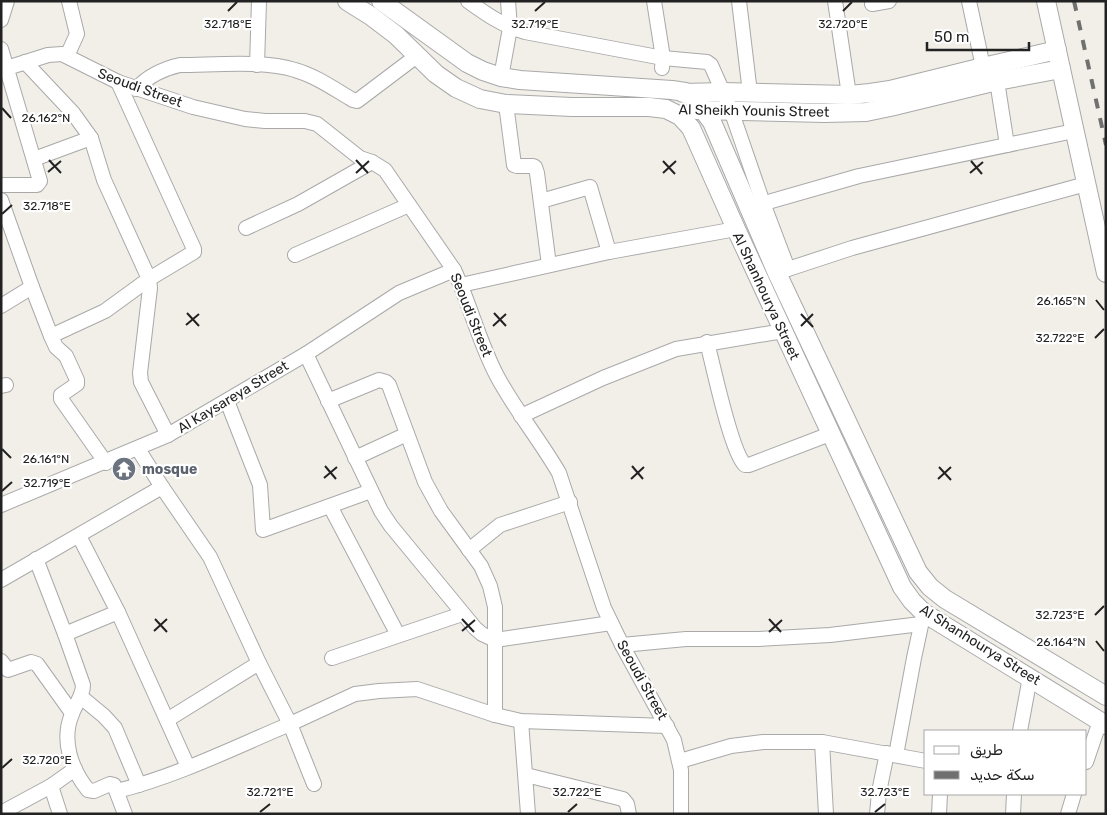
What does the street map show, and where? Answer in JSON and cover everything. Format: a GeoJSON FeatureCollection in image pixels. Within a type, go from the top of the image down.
{"type":"FeatureCollection","features":[{"type":"Feature","properties":{"kind":"street"},"geometry":{"type":"LineString","coordinates":[[1,19],[7,1]]}},
{"type":"Feature","properties":{"kind":"street"},"geometry":{"type":"LineString","coordinates":[[7,68],[55,53],[67,56],[77,34],[69,1]]}},
{"type":"Feature","properties":{"kind":"street"},"geometry":{"type":"LineString","coordinates":[[257,65],[259,1]]}},
{"type":"Feature","properties":{"kind":"street","name":"Al Shanhourya Street"},"geometry":{"type":"LineString","coordinates":[[346,1],[383,26],[418,55],[436,74],[456,88],[480,99],[506,104],[572,107],[649,107],[666,109],[680,116],[691,128],[898,580],[922,618],[1030,677],[1103,723]]}},
{"type":"Feature","properties":{"kind":"street"},"geometry":{"type":"LineString","coordinates":[[381,1],[467,63],[501,77],[685,92]]}},
{"type":"Feature","properties":{"kind":"street"},"geometry":{"type":"LineString","coordinates":[[468,1],[496,21],[510,28],[525,32],[663,63],[707,62],[711,65],[731,110],[755,205],[858,176],[1074,131]]}},
{"type":"Feature","properties":{"kind":"street"},"geometry":{"type":"LineString","coordinates":[[501,77],[510,28],[508,1]]}},
{"type":"Feature","properties":{"kind":"street"},"geometry":{"type":"LineString","coordinates":[[654,1],[663,63]]}},
{"type":"Feature","properties":{"kind":"street"},"geometry":{"type":"LineString","coordinates":[[739,1],[750,93]]}},
{"type":"Feature","properties":{"kind":"street"},"geometry":{"type":"LineString","coordinates":[[835,1],[849,94]]}},
{"type":"Feature","properties":{"kind":"street"},"geometry":{"type":"LineString","coordinates":[[872,4],[889,1]]}},
{"type":"Feature","properties":{"kind":"street"},"geometry":{"type":"LineString","coordinates":[[969,1],[982,67]]}},
{"type":"Feature","properties":{"kind":"street"},"geometry":{"type":"LineString","coordinates":[[1046,1],[1106,273]]}},
{"type":"Feature","properties":{"kind":"street"},"geometry":{"type":"LineString","coordinates":[[1,49],[40,181],[38,184],[1,185]]}},
{"type":"Feature","properties":{"kind":"street","name":"Al Sheikh Younis Street"},"geometry":{"type":"LineString","coordinates":[[666,109],[671,102],[685,92],[849,94],[890,90],[1057,50]]}},
{"type":"Feature","properties":{"kind":"street"},"geometry":{"type":"LineString","coordinates":[[136,89],[151,76],[170,67],[180,65],[279,66],[308,74],[357,101],[418,55]]}},
{"type":"Feature","properties":{"kind":"street","name":"Seoudi Street"},"geometry":{"type":"LineString","coordinates":[[67,56],[118,82],[193,107],[245,119],[312,122],[322,127],[360,158],[372,162],[385,170],[454,270],[485,352],[521,416],[549,455],[559,474],[570,502],[592,576],[611,623],[674,740],[680,761],[682,778],[681,814]]}},
{"type":"Feature","properties":{"kind":"street"},"geometry":{"type":"LineString","coordinates":[[25,62],[73,113],[91,138],[104,180],[149,279],[150,288],[140,373],[141,382],[168,435]]}},
{"type":"Feature","properties":{"kind":"street","name":"Al Sheikh Younis Street"},"geometry":{"type":"LineString","coordinates":[[666,109],[825,113],[866,112],[890,108],[997,81],[1061,69]]}},
{"type":"Feature","properties":{"kind":"street"},"geometry":{"type":"LineString","coordinates":[[997,81],[1007,145]]}},
{"type":"Feature","properties":{"kind":"street"},"geometry":{"type":"LineString","coordinates":[[51,336],[105,311],[149,279],[191,255],[194,249],[118,82]]}},
{"type":"Feature","properties":{"kind":"street","name":"Al Shanhourya Street"},"geometry":{"type":"LineString","coordinates":[[685,92],[696,99],[712,122],[755,205],[910,556],[924,580],[945,600],[1106,696]]}},
{"type":"Feature","properties":{"kind":"street"},"geometry":{"type":"LineString","coordinates":[[506,104],[514,165],[535,167],[550,265]]}},
{"type":"Feature","properties":{"kind":"street"},"geometry":{"type":"LineString","coordinates":[[34,159],[91,138]]}},
{"type":"Feature","properties":{"kind":"street"},"geometry":{"type":"LineString","coordinates":[[246,228],[298,204],[372,162]]}},
{"type":"Feature","properties":{"kind":"street"},"geometry":{"type":"LineString","coordinates":[[783,271],[852,248],[1086,184]]}},
{"type":"Feature","properties":{"kind":"street"},"geometry":{"type":"LineString","coordinates":[[541,202],[590,187],[609,252]]}},
{"type":"Feature","properties":{"kind":"street"},"geometry":{"type":"LineString","coordinates":[[1,200],[3,215],[51,336],[56,347],[66,356],[77,382],[62,395],[61,399],[106,462]]}},
{"type":"Feature","properties":{"kind":"street"},"geometry":{"type":"LineString","coordinates":[[295,255],[409,205]]}},
{"type":"Feature","properties":{"kind":"street"},"geometry":{"type":"LineString","coordinates":[[461,285],[609,252],[736,229]]}},
{"type":"Feature","properties":{"kind":"street","name":"Al Kaysareya Street"},"geometry":{"type":"LineString","coordinates":[[1,505],[168,435],[306,354],[399,292],[454,270]]}},
{"type":"Feature","properties":{"kind":"street"},"geometry":{"type":"LineString","coordinates":[[1,306],[32,287]]}},
{"type":"Feature","properties":{"kind":"street"},"geometry":{"type":"LineString","coordinates":[[521,416],[648,358],[707,342],[783,331]]}},
{"type":"Feature","properties":{"kind":"street"},"geometry":{"type":"LineString","coordinates":[[707,342],[729,427],[740,459],[744,465],[749,465],[830,434]]}},
{"type":"Feature","properties":{"kind":"street"},"geometry":{"type":"LineString","coordinates":[[306,354],[371,491],[391,526],[462,614],[482,634],[495,640],[611,623]]}},
{"type":"Feature","properties":{"kind":"street"},"geometry":{"type":"LineString","coordinates":[[328,401],[379,380],[386,382],[392,389],[425,482],[441,511],[481,566],[490,586],[495,607],[495,715]]}},
{"type":"Feature","properties":{"kind":"street"},"geometry":{"type":"LineString","coordinates":[[227,400],[260,486],[263,530],[371,491]]}},
{"type":"Feature","properties":{"kind":"street"},"geometry":{"type":"LineString","coordinates":[[355,458],[407,434]]}},
{"type":"Feature","properties":{"kind":"street"},"geometry":{"type":"LineString","coordinates":[[138,449],[210,557],[259,663],[290,724],[314,784]]}},
{"type":"Feature","properties":{"kind":"street"},"geometry":{"type":"LineString","coordinates":[[1,580],[162,487]]}},
{"type":"Feature","properties":{"kind":"street"},"geometry":{"type":"LineString","coordinates":[[469,550],[500,525],[570,502]]}},
{"type":"Feature","properties":{"kind":"street"},"geometry":{"type":"LineString","coordinates":[[330,506],[398,635]]}},
{"type":"Feature","properties":{"kind":"street"},"geometry":{"type":"LineString","coordinates":[[79,536],[118,612],[188,767]]}},
{"type":"Feature","properties":{"kind":"street"},"geometry":{"type":"LineString","coordinates":[[36,559],[66,634],[83,685],[81,697],[72,713],[68,727],[68,751],[75,770],[86,787],[91,791],[110,784],[114,785],[125,814]]}},
{"type":"Feature","properties":{"kind":"street"},"geometry":{"type":"LineString","coordinates":[[66,634],[118,612]]}},
{"type":"Feature","properties":{"kind":"street"},"geometry":{"type":"LineString","coordinates":[[332,658],[462,614]]}},
{"type":"Feature","properties":{"kind":"street"},"geometry":{"type":"LineString","coordinates":[[622,645],[686,639],[830,635],[922,618],[891,754],[878,792],[877,814]]}},
{"type":"Feature","properties":{"kind":"street"},"geometry":{"type":"LineString","coordinates":[[1,662],[8,670],[31,662],[37,664],[72,713]]}},
{"type":"Feature","properties":{"kind":"street"},"geometry":{"type":"LineString","coordinates":[[168,720],[259,663]]}},
{"type":"Feature","properties":{"kind":"street"},"geometry":{"type":"LineString","coordinates":[[1020,730],[1030,677]]}},
{"type":"Feature","properties":{"kind":"street"},"geometry":{"type":"LineString","coordinates":[[117,791],[140,785],[188,767],[355,694],[379,691],[417,688],[495,715],[521,721],[667,726]]}},
{"type":"Feature","properties":{"kind":"street"},"geometry":{"type":"LineString","coordinates":[[81,697],[115,728],[140,785]]}},
{"type":"Feature","properties":{"kind":"street"},"geometry":{"type":"LineString","coordinates":[[521,721],[528,814]]}},
{"type":"Feature","properties":{"kind":"street"},"geometry":{"type":"LineString","coordinates":[[1087,760],[1103,723]]}},
{"type":"Feature","properties":{"kind":"street"},"geometry":{"type":"LineString","coordinates":[[680,761],[731,746],[763,742],[822,742],[924,760]]}},
{"type":"Feature","properties":{"kind":"street"},"geometry":{"type":"LineString","coordinates":[[822,742],[826,814]]}},
{"type":"Feature","properties":{"kind":"street"},"geometry":{"type":"LineString","coordinates":[[1,813],[51,786],[75,770]]}},
{"type":"Feature","properties":{"kind":"street"},"geometry":{"type":"LineString","coordinates":[[526,775],[616,796],[623,799],[627,804],[629,814]]}},
{"type":"Feature","properties":{"kind":"street"},"geometry":{"type":"LineString","coordinates":[[51,786],[60,814]]}},
{"type":"Feature","properties":{"kind":"street"},"geometry":{"type":"LineString","coordinates":[[939,814],[940,795]]}},
{"type":"Feature","properties":{"kind":"street"},"geometry":{"type":"LineString","coordinates":[[1013,814],[1014,795]]}},
{"type":"Feature","properties":{"kind":"street"},"geometry":{"type":"LineString","coordinates":[[1068,814],[1074,795]]}},
{"type":"Feature","properties":{"kind":"railway"},"geometry":{"type":"LineString","coordinates":[[1074,1],[1106,145]]}},
{"type":"Feature","properties":{"kind":"place","name":"mosque"},"geometry":{"type":"Point","coordinates":[124,469]}}]}
